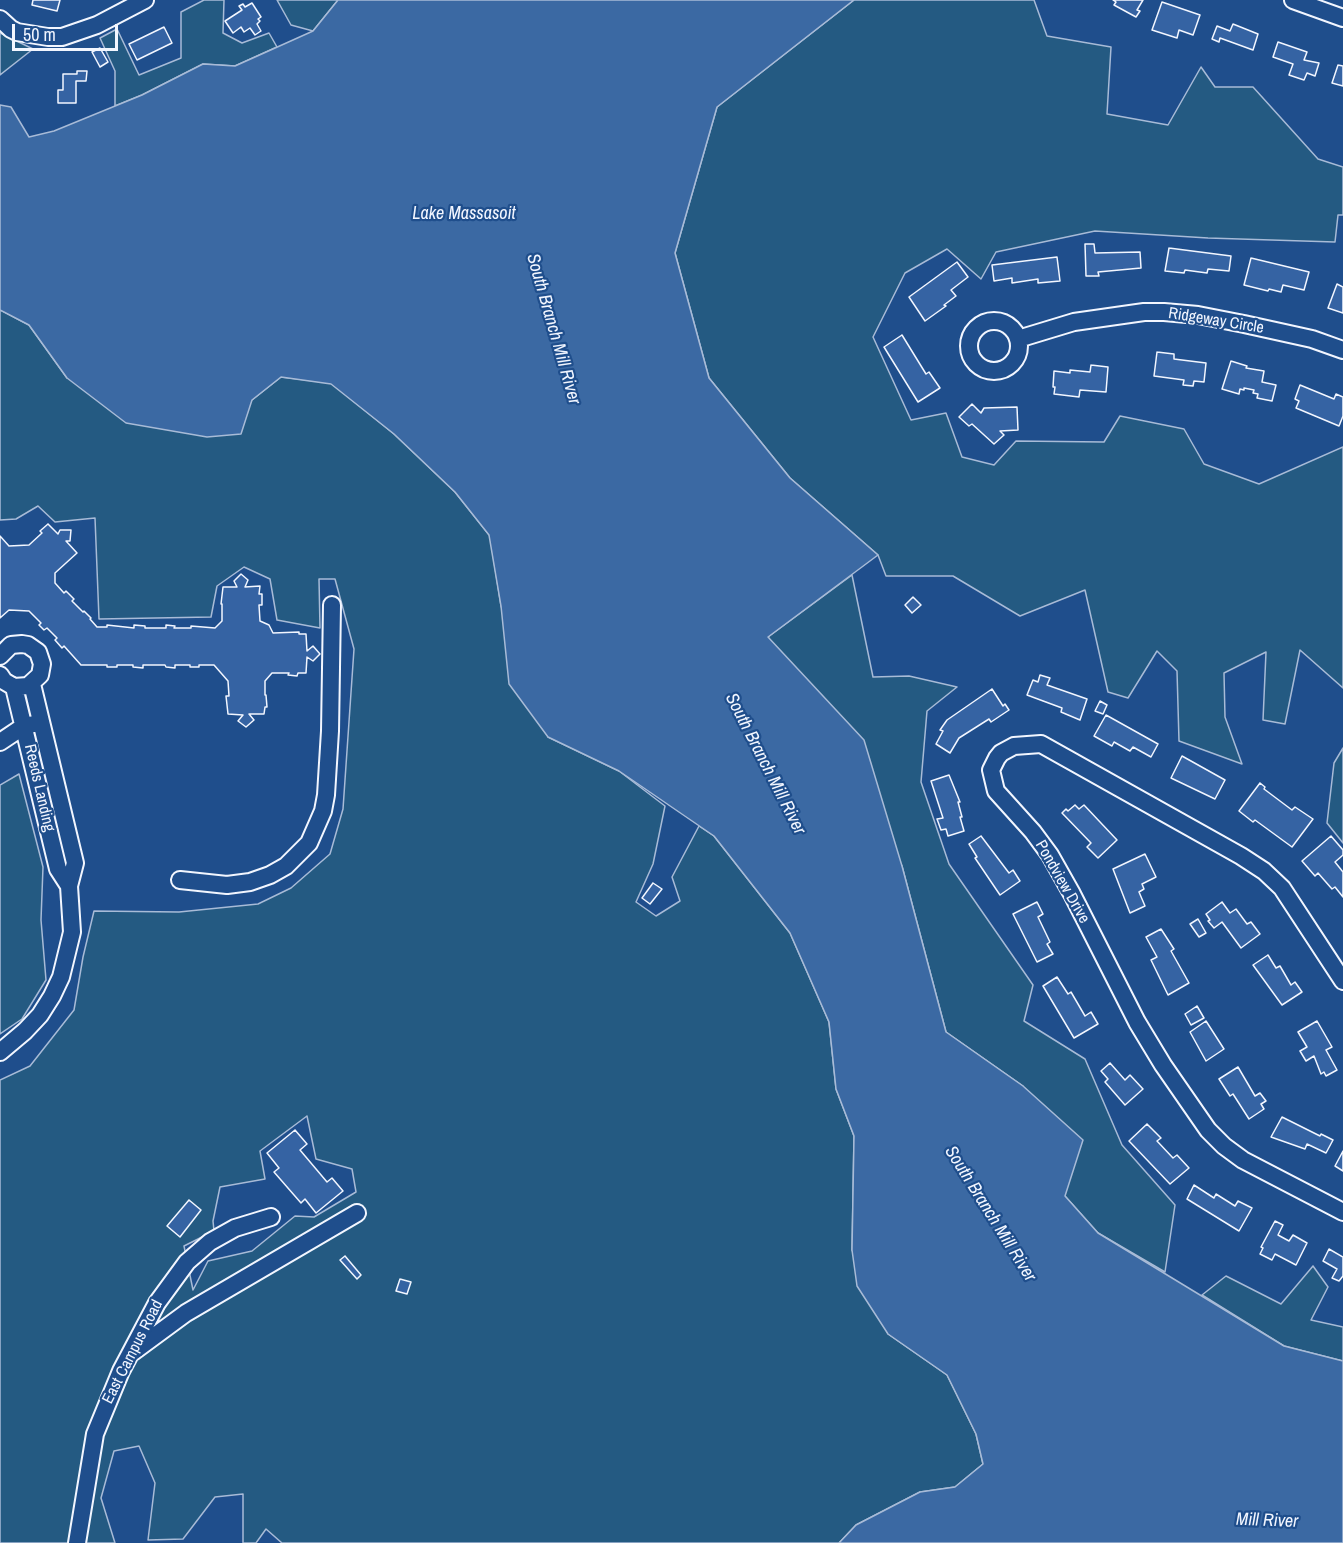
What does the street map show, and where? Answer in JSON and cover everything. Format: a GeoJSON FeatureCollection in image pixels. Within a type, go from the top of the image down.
{"type":"FeatureCollection","features":[{"type":"Feature","properties":{"kind":"street"},"geometry":{"type":"LineString","coordinates":[[0,20],[17,32],[56,38],[97,26],[145,0]]}},
{"type":"Feature","properties":{"kind":"street"},"geometry":{"type":"LineString","coordinates":[[1293,0],[1343,18]]}},
{"type":"Feature","properties":{"kind":"street","name":"Ridgeway Circle"},"geometry":{"type":"LineString","coordinates":[[1018,339],[1074,322],[1144,312],[1164,312],[1198,315],[1244,324],[1312,339],[1343,350]]}},
{"type":"Feature","properties":{"kind":"street"},"geometry":{"type":"LineString","coordinates":[[180,880],[227,885],[250,882],[286,866],[309,843],[318,824],[326,795],[330,731],[332,605]]}},
{"type":"Feature","properties":{"kind":"street","name":"Reeds Landing"},"geometry":{"type":"LineString","coordinates":[[0,656],[6,649],[22,644],[33,648],[40,658],[42,670],[32,684],[75,863],[69,886],[72,932],[61,977],[40,1015],[0,1052]]}},
{"type":"Feature","properties":{"kind":"street"},"geometry":{"type":"LineString","coordinates":[[0,675],[4,681],[14,687],[32,684]]}},
{"type":"Feature","properties":{"kind":"street","name":"Reeds Landing"},"geometry":{"type":"LineString","coordinates":[[14,687],[58,869],[69,886]]}},
{"type":"Feature","properties":{"kind":"street"},"geometry":{"type":"LineString","coordinates":[[0,742],[24,726],[41,723]]}},
{"type":"Feature","properties":{"kind":"street","name":"Pondview Drive"},"geometry":{"type":"LineString","coordinates":[[1343,981],[1282,888],[1264,871],[1241,856],[1041,744],[1014,746],[997,758],[991,770],[996,791],[1033,832],[1054,861],[1137,1022],[1208,1131],[1243,1160],[1343,1212]]}},
{"type":"Feature","properties":{"kind":"street"},"geometry":{"type":"LineString","coordinates":[[130,1354],[186,1313],[357,1213]]}},
{"type":"Feature","properties":{"kind":"street","name":"East Campus Road"},"geometry":{"type":"LineString","coordinates":[[78,1543],[95,1434],[106,1403],[157,1303],[188,1262],[222,1235],[241,1226],[271,1217]]}},
{"type":"Feature","properties":{"kind":"shaded area"},"geometry":{"type":"Polygon","coordinates":[[[204,0],[224,0],[223,33],[242,43],[269,33],[277,47],[235,66],[203,64],[115,106],[115,71],[100,38],[117,29],[139,75],[181,58],[181,12],[204,0]]]}},
{"type":"Feature","properties":{"kind":"shaded area"},"geometry":{"type":"Polygon","coordinates":[[[277,0],[338,0],[313,31],[291,25],[277,0]]]}},
{"type":"Feature","properties":{"kind":"shaded area"},"geometry":{"type":"Polygon","coordinates":[[[854,0],[1034,0],[1047,36],[1111,47],[1107,114],[1168,125],[1201,67],[1215,87],[1253,87],[1318,159],[1343,167],[1343,215],[1338,215],[1335,242],[1208,238],[1095,231],[996,252],[981,279],[947,249],[905,273],[873,337],[911,420],[946,413],[962,457],[994,465],[1016,441],[1104,442],[1120,416],[1184,429],[1204,464],[1259,484],[1343,447],[1343,688],[1300,650],[1285,724],[1263,720],[1266,652],[1224,673],[1225,717],[1242,764],[1179,741],[1177,671],[1157,651],[1128,698],[1108,692],[1085,590],[1020,616],[953,576],[886,576],[878,555],[790,478],[709,378],[675,253],[717,107],[854,0]]]}},
{"type":"Feature","properties":{"kind":"shaded area"},"geometry":{"type":"Polygon","coordinates":[[[0,33],[33,49],[0,75],[0,33]]]}},
{"type":"Feature","properties":{"kind":"shaded area"},"geometry":{"type":"Polygon","coordinates":[[[0,310],[29,325],[67,378],[252,400],[281,377],[331,383],[394,434],[455,492],[490,536],[501,606],[548,737],[619,771],[665,806],[653,864],[636,902],[656,916],[680,901],[672,877],[699,826],[714,836],[790,933],[829,1022],[836,1089],[854,1136],[852,1250],[888,1334],[947,1375],[976,1434],[983,1464],[955,1487],[920,1492],[856,1525],[839,1543],[282,1543],[266,1529],[256,1543],[243,1543],[243,1494],[215,1497],[183,1539],[148,1540],[155,1483],[139,1446],[114,1451],[101,1498],[115,1543],[0,1543],[0,1080],[30,1066],[74,1010],[94,911],[179,912],[258,904],[291,888],[330,854],[343,809],[354,649],[335,579],[319,579],[320,628],[277,620],[270,579],[244,567],[217,586],[211,617],[99,619],[95,518],[55,522],[38,506],[16,519],[0,520],[0,310]],[[307,1116],[260,1151],[265,1179],[220,1187],[213,1221],[214,1231],[184,1246],[193,1290],[208,1261],[252,1251],[295,1216],[314,1217],[356,1192],[352,1169],[316,1159],[307,1116]]]}},
{"type":"Feature","properties":{"kind":"shaded area"},"geometry":{"type":"Polygon","coordinates":[[[852,575],[873,677],[909,676],[957,687],[927,711],[921,782],[949,864],[1033,985],[1024,1021],[1085,1059],[1122,1145],[1175,1205],[1165,1272],[1098,1233],[1064,1195],[1023,1086],[946,1032],[902,866],[768,637],[852,575]]]}},
{"type":"Feature","properties":{"kind":"shaded area"},"geometry":{"type":"Polygon","coordinates":[[[1343,748],[1343,843],[1327,823],[1334,763],[1343,748]]]}},
{"type":"Feature","properties":{"kind":"shaded area"},"geometry":{"type":"Polygon","coordinates":[[[19,774],[43,867],[41,920],[46,980],[22,1019],[0,1034],[0,785],[19,774]]]}},
{"type":"Feature","properties":{"kind":"shaded area"},"geometry":{"type":"Polygon","coordinates":[[[1313,1266],[1328,1287],[1311,1320],[1343,1327],[1343,1361],[1284,1346],[1202,1295],[1226,1276],[1281,1304],[1313,1266]]]}},
{"type":"Feature","properties":{"kind":"water","name":"Lake Massasoit"},"geometry":{"type":"Polygon","coordinates":[[[338,0],[854,0],[717,107],[675,253],[709,378],[790,478],[878,555],[768,637],[864,740],[902,866],[946,1032],[1023,1086],[1083,1140],[1065,1196],[1098,1233],[1284,1346],[1343,1361],[1343,1543],[839,1543],[856,1525],[920,1492],[955,1487],[983,1464],[976,1434],[947,1375],[888,1334],[857,1286],[852,1250],[854,1136],[836,1089],[829,1022],[790,933],[714,836],[619,771],[548,737],[509,684],[501,606],[489,535],[455,492],[394,434],[331,384],[281,377],[252,400],[241,434],[207,437],[126,423],[67,378],[29,325],[0,310],[0,105],[11,107],[29,137],[54,131],[142,95],[203,64],[235,66],[313,31],[338,0]]]}},
{"type":"Feature","properties":{"kind":"building"},"geometry":{"type":"Polygon","coordinates":[[[33,0],[60,0],[57,11],[32,5],[33,0]]]}},
{"type":"Feature","properties":{"kind":"building"},"geometry":{"type":"Polygon","coordinates":[[[1113,0],[1143,0],[1136,17],[1114,5],[1116,2],[1113,0]]]}},
{"type":"Feature","properties":{"kind":"building"},"geometry":{"type":"Polygon","coordinates":[[[1162,2],[1200,15],[1193,35],[1179,30],[1177,38],[1152,30],[1162,2]]]}},
{"type":"Feature","properties":{"kind":"building"},"geometry":{"type":"Polygon","coordinates":[[[252,3],[261,17],[257,24],[261,31],[255,35],[250,28],[244,32],[241,27],[233,33],[225,21],[242,10],[239,6],[243,4],[245,7],[252,3]]]}},
{"type":"Feature","properties":{"kind":"building"},"geometry":{"type":"Polygon","coordinates":[[[1233,24],[1258,34],[1253,50],[1220,38],[1219,42],[1212,39],[1217,26],[1230,31],[1233,24]]]}},
{"type":"Feature","properties":{"kind":"building"},"geometry":{"type":"Polygon","coordinates":[[[164,27],[172,43],[137,60],[129,44],[164,27]]]}},
{"type":"Feature","properties":{"kind":"building"},"geometry":{"type":"Polygon","coordinates":[[[1278,42],[1307,52],[1304,60],[1319,63],[1315,76],[1307,73],[1304,80],[1289,75],[1293,64],[1273,57],[1278,42]]]}},
{"type":"Feature","properties":{"kind":"building"},"geometry":{"type":"Polygon","coordinates":[[[100,48],[108,62],[100,67],[92,52],[100,48]]]}},
{"type":"Feature","properties":{"kind":"building"},"geometry":{"type":"Polygon","coordinates":[[[1338,65],[1343,66],[1343,86],[1332,83],[1338,65]]]}},
{"type":"Feature","properties":{"kind":"building"},"geometry":{"type":"Polygon","coordinates":[[[77,71],[87,71],[86,81],[76,81],[76,103],[58,103],[58,90],[63,90],[63,74],[77,74],[77,71]]]}},
{"type":"Feature","properties":{"kind":"building"},"geometry":{"type":"Polygon","coordinates":[[[1085,244],[1094,244],[1095,253],[1140,252],[1141,268],[1098,272],[1099,276],[1086,276],[1085,244]]]}},
{"type":"Feature","properties":{"kind":"building"},"geometry":{"type":"Polygon","coordinates":[[[1169,248],[1231,256],[1229,271],[1208,269],[1207,273],[1185,270],[1184,273],[1165,271],[1169,248]]]}},
{"type":"Feature","properties":{"kind":"building"},"geometry":{"type":"Polygon","coordinates":[[[1057,257],[1060,281],[1038,283],[1038,279],[1012,283],[1012,278],[994,281],[992,265],[1057,257]]]}},
{"type":"Feature","properties":{"kind":"building"},"geometry":{"type":"Polygon","coordinates":[[[1251,258],[1309,272],[1304,290],[1283,285],[1281,292],[1269,289],[1268,291],[1244,285],[1251,258]]]}},
{"type":"Feature","properties":{"kind":"building"},"geometry":{"type":"Polygon","coordinates":[[[957,262],[968,277],[951,290],[956,296],[925,321],[909,297],[957,262]]]}},
{"type":"Feature","properties":{"kind":"building"},"geometry":{"type":"Polygon","coordinates":[[[1337,284],[1343,287],[1343,313],[1328,308],[1337,284]]]}},
{"type":"Feature","properties":{"kind":"building"},"geometry":{"type":"Polygon","coordinates":[[[902,335],[926,374],[929,372],[940,388],[918,402],[884,347],[902,335]]]}},
{"type":"Feature","properties":{"kind":"building"},"geometry":{"type":"Polygon","coordinates":[[[1157,352],[1174,354],[1174,359],[1206,363],[1204,382],[1194,381],[1193,386],[1183,385],[1184,380],[1154,376],[1157,352]]]}},
{"type":"Feature","properties":{"kind":"building"},"geometry":{"type":"Polygon","coordinates":[[[1231,361],[1247,366],[1246,368],[1264,371],[1262,382],[1276,385],[1272,401],[1257,398],[1258,394],[1253,393],[1254,390],[1240,389],[1239,394],[1222,389],[1231,361]]]}},
{"type":"Feature","properties":{"kind":"building"},"geometry":{"type":"Polygon","coordinates":[[[1091,365],[1108,367],[1106,392],[1080,390],[1079,397],[1054,394],[1054,371],[1090,372],[1091,365]]]}},
{"type":"Feature","properties":{"kind":"building"},"geometry":{"type":"Polygon","coordinates":[[[1300,385],[1334,399],[1336,394],[1343,397],[1343,416],[1339,426],[1296,408],[1299,401],[1295,399],[1300,385]]]}},
{"type":"Feature","properties":{"kind":"building"},"geometry":{"type":"Polygon","coordinates":[[[972,404],[981,413],[984,408],[1017,407],[1018,430],[1000,431],[1004,435],[994,444],[972,424],[969,426],[959,417],[972,404]]]}},
{"type":"Feature","properties":{"kind":"building"},"geometry":{"type":"Polygon","coordinates":[[[48,524],[58,534],[60,530],[71,530],[70,541],[66,541],[77,553],[55,573],[55,583],[64,593],[66,591],[74,599],[72,601],[91,618],[97,627],[107,627],[107,625],[134,628],[134,625],[145,626],[145,628],[166,628],[166,625],[175,626],[174,628],[191,628],[191,626],[215,628],[222,621],[223,587],[237,587],[234,581],[241,574],[248,580],[245,587],[260,586],[259,594],[262,594],[262,605],[259,605],[260,621],[269,625],[273,633],[306,634],[307,651],[313,646],[320,654],[313,661],[307,657],[306,673],[298,673],[297,676],[288,675],[289,673],[272,673],[265,681],[267,707],[265,707],[264,714],[249,714],[254,720],[246,727],[238,721],[243,715],[228,714],[226,696],[229,696],[228,681],[214,665],[190,667],[190,665],[175,665],[175,668],[165,665],[143,665],[143,668],[133,667],[133,665],[107,667],[107,665],[81,665],[64,646],[62,648],[55,640],[57,638],[47,628],[44,630],[39,625],[41,623],[29,611],[9,610],[0,618],[0,536],[9,546],[29,545],[48,524]]]}},
{"type":"Feature","properties":{"kind":"building"},"geometry":{"type":"Polygon","coordinates":[[[913,597],[921,605],[912,613],[905,605],[913,597]]]}},
{"type":"Feature","properties":{"kind":"building"},"geometry":{"type":"Polygon","coordinates":[[[1040,675],[1050,678],[1047,685],[1087,699],[1080,720],[1061,712],[1062,708],[1027,695],[1033,680],[1038,682],[1040,675]]]}},
{"type":"Feature","properties":{"kind":"building"},"geometry":{"type":"Polygon","coordinates":[[[992,689],[1003,706],[1005,704],[1009,710],[991,722],[989,719],[959,738],[950,753],[936,744],[943,731],[940,730],[947,720],[992,689]]]}},
{"type":"Feature","properties":{"kind":"building"},"geometry":{"type":"Polygon","coordinates":[[[1100,701],[1107,705],[1103,714],[1095,711],[1100,701]]]}},
{"type":"Feature","properties":{"kind":"building"},"geometry":{"type":"Polygon","coordinates":[[[1106,715],[1158,744],[1151,757],[1133,747],[1130,751],[1114,742],[1112,746],[1094,736],[1106,715]]]}},
{"type":"Feature","properties":{"kind":"building"},"geometry":{"type":"Polygon","coordinates":[[[1182,756],[1225,780],[1215,799],[1171,778],[1182,756]]]}},
{"type":"Feature","properties":{"kind":"building"},"geometry":{"type":"Polygon","coordinates":[[[949,775],[960,802],[958,802],[962,817],[960,817],[964,831],[948,836],[946,829],[941,830],[937,819],[943,818],[931,781],[949,775]]]}},
{"type":"Feature","properties":{"kind":"building"},"geometry":{"type":"Polygon","coordinates":[[[1260,783],[1265,787],[1264,789],[1292,810],[1295,807],[1313,819],[1292,847],[1239,811],[1260,783]]]}},
{"type":"Feature","properties":{"kind":"building"},"geometry":{"type":"Polygon","coordinates":[[[1075,805],[1079,809],[1084,805],[1117,840],[1098,858],[1087,847],[1091,843],[1062,813],[1075,805]]]}},
{"type":"Feature","properties":{"kind":"building"},"geometry":{"type":"Polygon","coordinates":[[[981,836],[1009,873],[1013,870],[1020,881],[1000,895],[975,858],[977,857],[969,844],[981,836]]]}},
{"type":"Feature","properties":{"kind":"building"},"geometry":{"type":"Polygon","coordinates":[[[1331,836],[1343,850],[1343,855],[1335,862],[1343,872],[1343,897],[1335,887],[1332,889],[1318,873],[1315,876],[1302,861],[1331,836]]]}},
{"type":"Feature","properties":{"kind":"building"},"geometry":{"type":"Polygon","coordinates":[[[1145,854],[1156,877],[1142,884],[1144,889],[1139,892],[1145,906],[1130,913],[1113,869],[1145,854]]]}},
{"type":"Feature","properties":{"kind":"building"},"geometry":{"type":"Polygon","coordinates":[[[653,883],[662,889],[650,904],[642,898],[653,883]]]}},
{"type":"Feature","properties":{"kind":"building"},"geometry":{"type":"Polygon","coordinates":[[[1037,902],[1043,914],[1038,917],[1050,942],[1047,944],[1053,954],[1037,962],[1013,914],[1037,902]]]}},
{"type":"Feature","properties":{"kind":"building"},"geometry":{"type":"Polygon","coordinates":[[[1222,902],[1230,913],[1236,909],[1247,924],[1251,922],[1260,934],[1241,948],[1222,922],[1214,928],[1208,921],[1210,920],[1206,914],[1222,902]]]}},
{"type":"Feature","properties":{"kind":"building"},"geometry":{"type":"Polygon","coordinates":[[[1198,919],[1206,933],[1199,937],[1190,924],[1198,919]]]}},
{"type":"Feature","properties":{"kind":"building"},"geometry":{"type":"Polygon","coordinates":[[[1161,929],[1174,949],[1171,951],[1189,983],[1168,995],[1151,960],[1157,957],[1146,937],[1161,929]]]}},
{"type":"Feature","properties":{"kind":"building"},"geometry":{"type":"Polygon","coordinates":[[[1268,955],[1276,968],[1280,966],[1291,985],[1295,982],[1302,992],[1282,1005],[1253,965],[1268,955]]]}},
{"type":"Feature","properties":{"kind":"building"},"geometry":{"type":"Polygon","coordinates":[[[1057,977],[1068,994],[1071,992],[1085,1016],[1091,1012],[1098,1024],[1074,1038],[1043,986],[1057,977]]]}},
{"type":"Feature","properties":{"kind":"building"},"geometry":{"type":"Polygon","coordinates":[[[1197,1006],[1204,1018],[1191,1025],[1185,1014],[1197,1006]]]}},
{"type":"Feature","properties":{"kind":"building"},"geometry":{"type":"Polygon","coordinates":[[[1206,1021],[1224,1049],[1206,1061],[1190,1032],[1206,1021]]]}},
{"type":"Feature","properties":{"kind":"building"},"geometry":{"type":"Polygon","coordinates":[[[1317,1021],[1332,1047],[1326,1050],[1337,1070],[1326,1076],[1324,1072],[1321,1074],[1314,1056],[1306,1061],[1300,1051],[1307,1047],[1298,1032],[1317,1021]]]}},
{"type":"Feature","properties":{"kind":"building"},"geometry":{"type":"Polygon","coordinates":[[[1110,1063],[1125,1080],[1130,1075],[1143,1089],[1125,1105],[1105,1082],[1108,1079],[1101,1071],[1110,1063]]]}},
{"type":"Feature","properties":{"kind":"building"},"geometry":{"type":"Polygon","coordinates":[[[1238,1067],[1255,1096],[1260,1093],[1266,1101],[1261,1104],[1264,1109],[1249,1119],[1233,1094],[1230,1096],[1219,1079],[1238,1067]]]}},
{"type":"Feature","properties":{"kind":"building"},"geometry":{"type":"Polygon","coordinates":[[[1282,1117],[1333,1140],[1326,1153],[1307,1144],[1305,1149],[1271,1137],[1282,1117]]]}},
{"type":"Feature","properties":{"kind":"building"},"geometry":{"type":"Polygon","coordinates":[[[1147,1124],[1161,1138],[1157,1141],[1173,1158],[1177,1155],[1189,1168],[1170,1184],[1129,1141],[1147,1124]]]}},
{"type":"Feature","properties":{"kind":"building"},"geometry":{"type":"Polygon","coordinates":[[[295,1130],[307,1144],[300,1150],[327,1182],[332,1178],[343,1191],[316,1213],[305,1199],[301,1203],[274,1172],[279,1168],[267,1153],[295,1130]]]}},
{"type":"Feature","properties":{"kind":"building"},"geometry":{"type":"Polygon","coordinates":[[[1343,1151],[1343,1171],[1335,1166],[1343,1151]]]}},
{"type":"Feature","properties":{"kind":"building"},"geometry":{"type":"Polygon","coordinates":[[[1194,1185],[1214,1198],[1216,1194],[1235,1206],[1238,1201],[1252,1208],[1239,1231],[1187,1199],[1194,1185]]]}},
{"type":"Feature","properties":{"kind":"building"},"geometry":{"type":"Polygon","coordinates":[[[189,1200],[201,1210],[180,1237],[167,1226],[189,1200]]]}},
{"type":"Feature","properties":{"kind":"building"},"geometry":{"type":"Polygon","coordinates":[[[1275,1221],[1283,1225],[1278,1235],[1289,1241],[1293,1235],[1307,1243],[1296,1265],[1275,1254],[1272,1260],[1260,1254],[1263,1248],[1261,1247],[1275,1221]]]}},
{"type":"Feature","properties":{"kind":"building"},"geometry":{"type":"Polygon","coordinates":[[[1329,1249],[1343,1257],[1343,1276],[1339,1281],[1332,1278],[1337,1269],[1323,1261],[1329,1249]]]}},
{"type":"Feature","properties":{"kind":"building"},"geometry":{"type":"Polygon","coordinates":[[[345,1256],[361,1275],[357,1279],[340,1260],[345,1256]]]}},
{"type":"Feature","properties":{"kind":"building"},"geometry":{"type":"Polygon","coordinates":[[[400,1279],[411,1282],[407,1294],[396,1291],[400,1279]]]}},
{"type":"Feature","properties":{"kind":"water label","name":"South Branch Mill River"},"geometry":{"type":"Point","coordinates":[553,329]}},
{"type":"Feature","properties":{"kind":"water label","name":"South Branch Mill River"},"geometry":{"type":"Point","coordinates":[765,764]}},
{"type":"Feature","properties":{"kind":"water label","name":"South Branch Mill River"},"geometry":{"type":"Point","coordinates":[990,1214]}},
{"type":"Feature","properties":{"kind":"water label","name":"Mill River"},"geometry":{"type":"Point","coordinates":[1267,1521]}}]}
